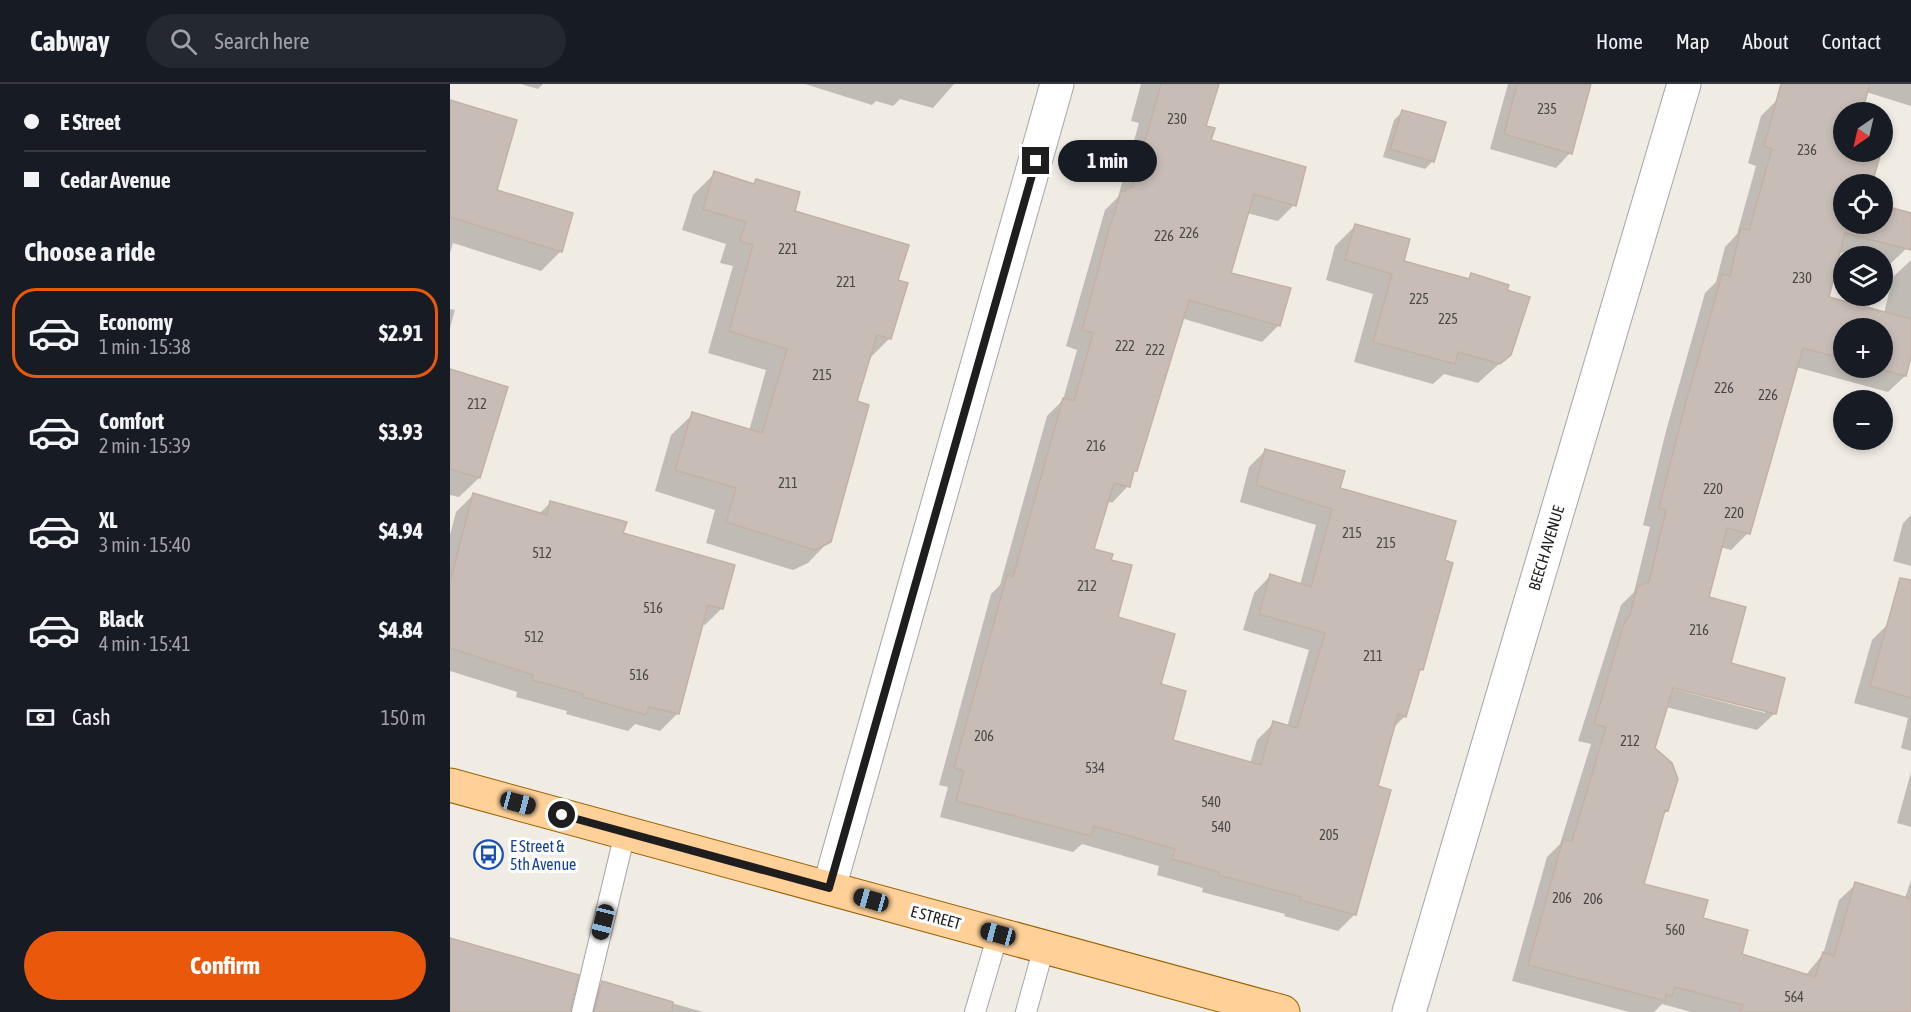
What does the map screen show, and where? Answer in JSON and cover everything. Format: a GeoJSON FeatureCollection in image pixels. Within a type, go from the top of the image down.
{"type":"FeatureCollection","features":[{"type":"Feature","properties":{"kind":"main road","name":"E STREET"},"geometry":{"type":"LineString","coordinates":[[450,784],[1283,1012]]}},
{"type":"Feature","properties":{"kind":"street"},"geometry":{"type":"LineString","coordinates":[[829,888],[1057,84]]}},
{"type":"Feature","properties":{"kind":"street","name":"BEECH AVENUE"},"geometry":{"type":"LineString","coordinates":[[1409,1012],[1684,84]]}},
{"type":"Feature","properties":{"kind":"lane"},"geometry":{"type":"LineString","coordinates":[[582,1012],[625,833]]}},
{"type":"Feature","properties":{"kind":"lane"},"geometry":{"type":"LineString","coordinates":[[975,1012],[998,934]]}},
{"type":"Feature","properties":{"kind":"lane"},"geometry":{"type":"LineString","coordinates":[[1026,1012],[1044,947]]}},
{"type":"Feature","properties":{"kind":"building"},"geometry":{"type":"Polygon","coordinates":[[[1161,84],[1219,84],[1206,126],[1215,128],[1211,140],[1306,167],[1296,206],[1254,194],[1231,273],[1291,288],[1280,326],[1189,300],[1137,471],[1134,471],[1130,487],[1114,483],[1094,549],[1113,554],[1111,560],[1132,565],[1118,617],[1175,634],[1161,684],[1186,691],[1173,740],[1261,765],[1273,721],[1297,728],[1325,633],[1259,614],[1270,574],[1311,587],[1332,509],[1256,485],[1265,449],[1345,471],[1340,488],[1456,521],[1445,560],[1453,563],[1423,670],[1420,669],[1406,717],[1398,714],[1378,786],[1391,790],[1356,915],[1300,900],[1301,897],[1218,875],[1219,872],[1172,859],[1175,849],[1094,826],[1091,836],[956,801],[964,771],[954,768],[1007,575],[1013,577],[1063,398],[1074,401],[1093,333],[1082,330],[1109,229],[1121,192],[1132,187],[1161,84]]]}},
{"type":"Feature","properties":{"kind":"building"},"geometry":{"type":"Polygon","coordinates":[[[1517,84],[1591,84],[1572,154],[1504,134],[1517,84]]]}},
{"type":"Feature","properties":{"kind":"building"},"geometry":{"type":"Polygon","coordinates":[[[1781,84],[1870,84],[1865,102],[1833,102],[1833,162],[1878,162],[1875,174],[1833,174],[1833,234],[1845,234],[1842,246],[1833,246],[1833,281],[1829,297],[1833,298],[1833,306],[1863,306],[1911,319],[1911,357],[1906,376],[1893,373],[1893,318],[1833,318],[1833,356],[1803,348],[1750,534],[1727,528],[1709,597],[1746,607],[1731,663],[1785,678],[1776,714],[1673,688],[1655,748],[1672,763],[1678,779],[1668,811],[1665,810],[1644,884],[1708,900],[1703,918],[1748,930],[1742,954],[1815,977],[1823,952],[1834,956],[1855,882],[1911,899],[1911,1012],[1740,1012],[1743,1005],[1675,987],[1672,996],[1666,994],[1665,1001],[1528,965],[1563,839],[1572,841],[1606,727],[1594,724],[1624,623],[1630,615],[1637,587],[1649,582],[1666,510],[1659,508],[1683,413],[1722,274],[1730,276],[1741,228],[1749,230],[1772,149],[1764,146],[1781,84]]]}},
{"type":"Feature","properties":{"kind":"building"},"geometry":{"type":"Polygon","coordinates":[[[450,100],[517,120],[497,190],[573,213],[562,252],[450,217],[450,100]]]}},
{"type":"Feature","properties":{"kind":"building"},"geometry":{"type":"Polygon","coordinates":[[[1402,110],[1446,122],[1434,162],[1390,149],[1402,110]]]}},
{"type":"Feature","properties":{"kind":"building"},"geometry":{"type":"Polygon","coordinates":[[[714,171],[754,184],[756,179],[800,192],[795,211],[909,245],[898,280],[908,283],[891,339],[877,335],[857,401],[869,405],[831,542],[815,550],[726,522],[736,488],[675,470],[692,412],[762,433],[787,349],[729,331],[753,245],[740,241],[746,222],[703,209],[714,171]]]}},
{"type":"Feature","properties":{"kind":"building"},"geometry":{"type":"Polygon","coordinates":[[[1893,208],[1911,213],[1911,250],[1849,234],[1893,234],[1893,208]]]}},
{"type":"Feature","properties":{"kind":"building"},"geometry":{"type":"Polygon","coordinates":[[[1355,224],[1410,239],[1404,261],[1469,279],[1471,273],[1509,285],[1507,290],[1530,297],[1511,355],[1500,364],[1458,352],[1455,364],[1373,342],[1392,274],[1345,260],[1355,224]]]}},
{"type":"Feature","properties":{"kind":"building"},"geometry":{"type":"Polygon","coordinates":[[[450,369],[508,387],[480,478],[450,469],[450,369]]]}},
{"type":"Feature","properties":{"kind":"building"},"geometry":{"type":"Polygon","coordinates":[[[473,493],[547,515],[550,501],[627,522],[623,533],[735,565],[723,609],[708,605],[679,714],[649,707],[646,715],[583,697],[584,694],[532,680],[533,675],[450,648],[450,582],[473,493]]]}},
{"type":"Feature","properties":{"kind":"building"},"geometry":{"type":"Polygon","coordinates":[[[1900,578],[1911,580],[1911,698],[1870,686],[1900,578]]]}},
{"type":"Feature","properties":{"kind":"building"},"geometry":{"type":"Polygon","coordinates":[[[450,938],[579,975],[570,1012],[450,1012],[450,938]]]}},
{"type":"Feature","properties":{"kind":"building"},"geometry":{"type":"Polygon","coordinates":[[[602,981],[673,1002],[672,1012],[594,1012],[602,981]]]}},
{"type":"Feature","properties":{"kind":"place","name":"E Street & 5th Avenue"},"geometry":{"type":"Point","coordinates":[489,855]}},
{"type":"Feature","properties":{"kind":"route"},"geometry":{"type":"LineString","coordinates":[[562,815],[829,888],[1036,161]]}}]}
